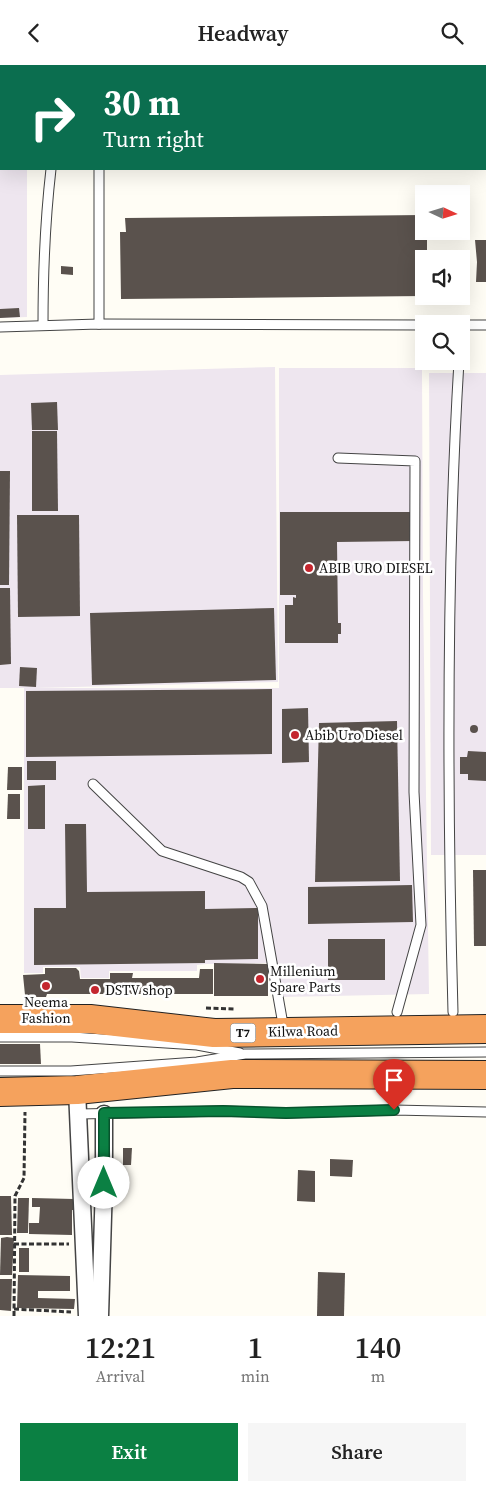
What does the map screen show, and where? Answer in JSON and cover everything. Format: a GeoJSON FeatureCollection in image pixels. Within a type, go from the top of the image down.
{"type":"FeatureCollection","features":[{"type":"Feature","properties":{"kind":"highway","name":"Kilwa Road"},"geometry":{"type":"LineString","coordinates":[[0,1019],[90,1019],[214,1033],[486,1029]]}},
{"type":"Feature","properties":{"kind":"highway"},"geometry":{"type":"LineString","coordinates":[[13,1092],[78,1102],[232,1074],[486,1075]]}},
{"type":"Feature","properties":{"kind":"street"},"geometry":{"type":"LineString","coordinates":[[78,1102],[84,1243],[91,1315]]}},
{"type":"Feature","properties":{"kind":"street"},"geometry":{"type":"LineString","coordinates":[[91,1315],[104,1192],[104,1113]]}},
{"type":"Feature","properties":{"kind":"lane"},"geometry":{"type":"LineString","coordinates":[[43,325],[43,271],[51,170]]}},
{"type":"Feature","properties":{"kind":"lane"},"geometry":{"type":"LineString","coordinates":[[98,170],[100,323]]}},
{"type":"Feature","properties":{"kind":"lane"},"geometry":{"type":"LineString","coordinates":[[0,327],[100,323],[415,325]]}},
{"type":"Feature","properties":{"kind":"lane"},"geometry":{"type":"LineString","coordinates":[[470,325],[486,325]]}},
{"type":"Feature","properties":{"kind":"lane"},"geometry":{"type":"LineString","coordinates":[[453,1012],[450,921],[450,553],[459,370]]}},
{"type":"Feature","properties":{"kind":"lane"},"geometry":{"type":"LineString","coordinates":[[338,458],[415,461],[414,792],[420,925],[397,1012]]}},
{"type":"Feature","properties":{"kind":"lane"},"geometry":{"type":"LineString","coordinates":[[93,784],[162,851],[241,877],[249,883],[262,906],[284,1031]]}},
{"type":"Feature","properties":{"kind":"lane"},"geometry":{"type":"LineString","coordinates":[[0,1037],[72,1037],[197,1045],[245,1054]]}},
{"type":"Feature","properties":{"kind":"lane"},"geometry":{"type":"LineString","coordinates":[[0,1071],[71,1071],[188,1063],[245,1054],[486,1052]]}},
{"type":"Feature","properties":{"kind":"lane"},"geometry":{"type":"LineString","coordinates":[[78,1102],[104,1113],[223,1111],[286,1113],[394,1110],[486,1112]]}},
{"type":"Feature","properties":{"kind":"path"},"geometry":{"type":"LineString","coordinates":[[13,1092],[24,1178],[16,1192],[14,1316]]}},
{"type":"Feature","properties":{"kind":"path"},"geometry":{"type":"LineString","coordinates":[[14,1245],[84,1243]]}},
{"type":"Feature","properties":{"kind":"path"},"geometry":{"type":"LineString","coordinates":[[14,1309],[91,1315]]}},
{"type":"Feature","properties":{"kind":"shaded area"},"geometry":{"type":"Polygon","coordinates":[[[0,170],[27,170],[27,317],[0,318],[0,170]]]}},
{"type":"Feature","properties":{"kind":"shaded area","name":"Abib Uro Diesel"},"geometry":{"type":"Polygon","coordinates":[[[275,367],[278,682],[34,688],[279,688],[279,368],[415,368],[415,370],[422,370],[423,594],[429,994],[281,997],[273,963],[197,965],[197,971],[109,971],[109,978],[81,978],[80,967],[43,967],[43,973],[24,973],[24,688],[0,688],[0,375],[275,367]]]}},
{"type":"Feature","properties":{"kind":"shaded area"},"geometry":{"type":"Polygon","coordinates":[[[429,373],[486,373],[486,855],[431,855],[429,373]]]}},
{"type":"Feature","properties":{"kind":"building"},"geometry":{"type":"Polygon","coordinates":[[[415,215],[415,240],[427,240],[427,250],[415,250],[415,296],[121,299],[120,232],[126,232],[125,218],[415,215]]]}},
{"type":"Feature","properties":{"kind":"building"},"geometry":{"type":"Polygon","coordinates":[[[475,240],[486,240],[486,282],[476,282],[475,240]]]}},
{"type":"Feature","properties":{"kind":"building"},"geometry":{"type":"Polygon","coordinates":[[[61,266],[73,267],[73,275],[61,274],[61,266]]]}},
{"type":"Feature","properties":{"kind":"building"},"geometry":{"type":"Polygon","coordinates":[[[19,308],[20,317],[0,318],[0,309],[19,308]]]}},
{"type":"Feature","properties":{"kind":"building"},"geometry":{"type":"Polygon","coordinates":[[[57,402],[58,430],[32,430],[31,403],[57,402]]]}},
{"type":"Feature","properties":{"kind":"building"},"geometry":{"type":"Polygon","coordinates":[[[32,431],[57,431],[58,511],[32,511],[32,431]]]}},
{"type":"Feature","properties":{"kind":"building"},"geometry":{"type":"Polygon","coordinates":[[[0,471],[10,471],[9,585],[0,585],[0,471]]]}},
{"type":"Feature","properties":{"kind":"building","name":"ABIB URO DIESEL"},"geometry":{"type":"Polygon","coordinates":[[[280,512],[414,512],[414,541],[337,542],[338,623],[341,623],[341,634],[338,634],[338,643],[285,643],[285,605],[293,605],[293,597],[296,598],[296,595],[280,595],[280,512]]]}},
{"type":"Feature","properties":{"kind":"building"},"geometry":{"type":"Polygon","coordinates":[[[17,515],[79,515],[80,616],[18,617],[17,515]]]}},
{"type":"Feature","properties":{"kind":"building"},"geometry":{"type":"Polygon","coordinates":[[[0,588],[10,588],[11,664],[0,665],[0,588]]]}},
{"type":"Feature","properties":{"kind":"building"},"geometry":{"type":"Polygon","coordinates":[[[274,608],[276,680],[92,685],[90,613],[274,608]]]}},
{"type":"Feature","properties":{"kind":"building"},"geometry":{"type":"Polygon","coordinates":[[[20,667],[37,668],[36,687],[19,686],[20,667]]]}},
{"type":"Feature","properties":{"kind":"building"},"geometry":{"type":"Polygon","coordinates":[[[272,689],[272,754],[26,757],[26,691],[272,689]]]}},
{"type":"Feature","properties":{"kind":"building","name":"Abib Uro Diesel"},"geometry":{"type":"Polygon","coordinates":[[[308,708],[309,762],[282,763],[282,709],[308,708]]]}},
{"type":"Feature","properties":{"kind":"building"},"geometry":{"type":"Polygon","coordinates":[[[397,721],[400,881],[315,882],[319,723],[397,721]]]}},
{"type":"Feature","properties":{"kind":"building"},"geometry":{"type":"Polygon","coordinates":[[[474,725],[478,729],[474,733],[470,729],[474,725]]]}},
{"type":"Feature","properties":{"kind":"building"},"geometry":{"type":"Polygon","coordinates":[[[468,751],[486,752],[486,781],[468,780],[468,774],[460,774],[460,757],[467,757],[468,751]]]}},
{"type":"Feature","properties":{"kind":"building"},"geometry":{"type":"Polygon","coordinates":[[[27,761],[56,761],[56,780],[27,780],[27,761]]]}},
{"type":"Feature","properties":{"kind":"building"},"geometry":{"type":"Polygon","coordinates":[[[8,767],[22,767],[22,790],[7,790],[8,767]]]}},
{"type":"Feature","properties":{"kind":"building"},"geometry":{"type":"Polygon","coordinates":[[[45,785],[45,829],[28,829],[28,786],[45,785]]]}},
{"type":"Feature","properties":{"kind":"building"},"geometry":{"type":"Polygon","coordinates":[[[8,794],[20,794],[20,819],[7,819],[8,794]]]}},
{"type":"Feature","properties":{"kind":"building"},"geometry":{"type":"Polygon","coordinates":[[[65,824],[86,824],[87,892],[205,891],[205,909],[258,908],[258,959],[205,960],[205,963],[34,965],[34,908],[66,908],[65,824]]]}},
{"type":"Feature","properties":{"kind":"building"},"geometry":{"type":"Polygon","coordinates":[[[473,870],[486,870],[486,946],[474,946],[473,870]]]}},
{"type":"Feature","properties":{"kind":"building"},"geometry":{"type":"Polygon","coordinates":[[[412,885],[413,922],[308,924],[308,887],[412,885]]]}},
{"type":"Feature","properties":{"kind":"building"},"geometry":{"type":"Polygon","coordinates":[[[328,939],[385,939],[385,980],[328,980],[328,939]]]}},
{"type":"Feature","properties":{"kind":"building"},"geometry":{"type":"Polygon","coordinates":[[[214,963],[268,964],[268,996],[214,996],[214,963]]]}},
{"type":"Feature","properties":{"kind":"building"},"geometry":{"type":"Polygon","coordinates":[[[45,968],[76,968],[79,971],[80,979],[110,979],[110,973],[133,973],[132,978],[199,978],[200,969],[213,969],[213,994],[47,994],[46,997],[30,997],[30,995],[25,995],[23,975],[45,974],[45,968]]]}},
{"type":"Feature","properties":{"kind":"building"},"geometry":{"type":"Polygon","coordinates":[[[0,1044],[40,1044],[41,1064],[0,1064],[0,1044]]]}},
{"type":"Feature","properties":{"kind":"building"},"geometry":{"type":"Polygon","coordinates":[[[123,1148],[132,1148],[131,1165],[123,1165],[123,1148]]]}},
{"type":"Feature","properties":{"kind":"building"},"geometry":{"type":"Polygon","coordinates":[[[330,1159],[353,1160],[352,1177],[330,1176],[330,1159]]]}},
{"type":"Feature","properties":{"kind":"building"},"geometry":{"type":"Polygon","coordinates":[[[298,1170],[315,1171],[315,1202],[297,1201],[298,1170]]]}},
{"type":"Feature","properties":{"kind":"building"},"geometry":{"type":"Polygon","coordinates":[[[0,1196],[11,1196],[12,1235],[0,1235],[0,1196]]]}},
{"type":"Feature","properties":{"kind":"building"},"geometry":{"type":"Polygon","coordinates":[[[18,1198],[29,1198],[28,1233],[17,1233],[18,1198]]]}},
{"type":"Feature","properties":{"kind":"building"},"geometry":{"type":"Polygon","coordinates":[[[32,1198],[74,1199],[72,1235],[29,1234],[29,1223],[39,1223],[40,1207],[32,1207],[32,1198]]]}},
{"type":"Feature","properties":{"kind":"building"},"geometry":{"type":"Polygon","coordinates":[[[1,1238],[14,1238],[12,1275],[0,1275],[1,1238]]]}},
{"type":"Feature","properties":{"kind":"building"},"geometry":{"type":"Polygon","coordinates":[[[19,1248],[29,1248],[29,1272],[19,1272],[19,1248]]]}},
{"type":"Feature","properties":{"kind":"building"},"geometry":{"type":"Polygon","coordinates":[[[318,1272],[345,1273],[344,1316],[317,1316],[318,1272]]]}},
{"type":"Feature","properties":{"kind":"building"},"geometry":{"type":"Polygon","coordinates":[[[18,1275],[70,1276],[70,1291],[38,1291],[38,1298],[75,1299],[74,1309],[17,1308],[18,1275]]]}},
{"type":"Feature","properties":{"kind":"building"},"geometry":{"type":"Polygon","coordinates":[[[0,1279],[12,1279],[11,1311],[0,1310],[0,1279]]]}},
{"type":"Feature","properties":{"kind":"place","name":"ABIB URO DIESEL"},"geometry":{"type":"Point","coordinates":[309,568]}},
{"type":"Feature","properties":{"kind":"place","name":"Abib Uro Diesel"},"geometry":{"type":"Point","coordinates":[295,735]}},
{"type":"Feature","properties":{"kind":"place","name":"Millenium Spare Parts"},"geometry":{"type":"Point","coordinates":[260,979]}},
{"type":"Feature","properties":{"kind":"place","name":"Neema Fashion"},"geometry":{"type":"Point","coordinates":[46,986]}},
{"type":"Feature","properties":{"kind":"place","name":"DSTV shop"},"geometry":{"type":"Point","coordinates":[95,990]}},
{"type":"Feature","properties":{"kind":"route"},"geometry":{"type":"LineString","coordinates":[[104,1183],[104,1113],[223,1111],[286,1113],[394,1110]]}}]}
